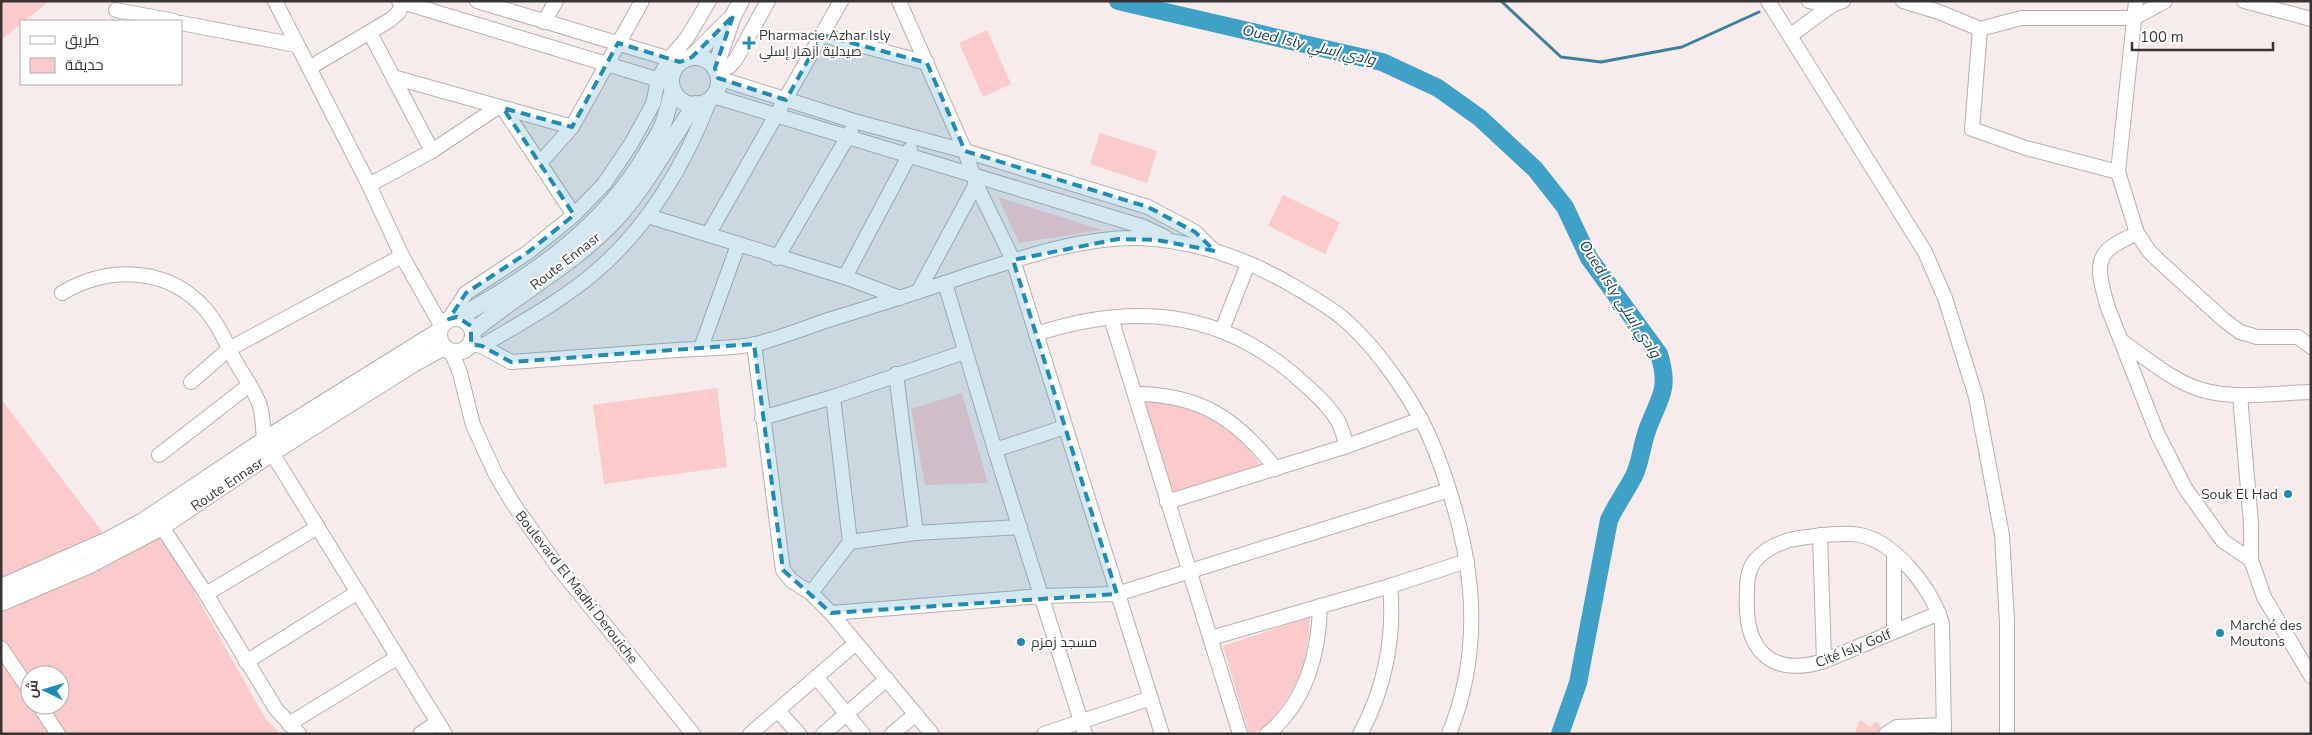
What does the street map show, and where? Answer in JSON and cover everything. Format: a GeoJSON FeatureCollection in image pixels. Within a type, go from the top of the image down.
{"type":"FeatureCollection","features":[{"type":"Feature","properties":{"kind":"main road"},"geometry":{"type":"LineString","coordinates":[[737,8],[716,72],[718,84],[706,100],[685,102],[667,84],[680,59],[737,8]]}},
{"type":"Feature","properties":{"kind":"main road"},"geometry":{"type":"LineString","coordinates":[[680,59],[705,59],[716,72]]}},
{"type":"Feature","properties":{"kind":"main road","name":"Route Ennasr"},"geometry":{"type":"LineString","coordinates":[[1,603],[88,566],[162,527],[268,447],[447,323],[488,301],[575,240],[605,211],[638,168],[662,127],[667,84]]}},
{"type":"Feature","properties":{"kind":"main road","name":"Route Ennasr"},"geometry":{"type":"LineString","coordinates":[[1,587],[122,533],[415,363],[464,345],[496,312],[583,250],[615,220],[649,176],[674,134],[706,100]]}},
{"type":"Feature","properties":{"kind":"main road"},"geometry":{"type":"LineString","coordinates":[[447,323],[469,323],[464,345],[440,340],[447,323]]}},
{"type":"Feature","properties":{"kind":"street"},"geometry":{"type":"LineString","coordinates":[[275,1],[296,45],[369,185],[402,256],[447,323],[466,293],[527,253],[574,215],[604,184],[631,144],[652,104],[667,84],[402,2],[394,17],[309,68]]}},
{"type":"Feature","properties":{"kind":"street"},"geometry":{"type":"LineString","coordinates":[[463,20],[477,1],[618,44],[680,59],[688,38],[709,1]]}},
{"type":"Feature","properties":{"kind":"street"},"geometry":{"type":"LineString","coordinates":[[544,22],[556,1]]}},
{"type":"Feature","properties":{"kind":"street"},"geometry":{"type":"LineString","coordinates":[[540,162],[572,127],[642,1]]}},
{"type":"Feature","properties":{"kind":"street"},"geometry":{"type":"LineString","coordinates":[[716,72],[730,66],[736,59],[768,1]]}},
{"type":"Feature","properties":{"kind":"street"},"geometry":{"type":"LineString","coordinates":[[708,235],[842,1]]}},
{"type":"Feature","properties":{"kind":"street"},"geometry":{"type":"LineString","coordinates":[[900,1],[965,151],[975,179],[1013,260],[1162,734]]}},
{"type":"Feature","properties":{"kind":"street"},"geometry":{"type":"LineString","coordinates":[[1768,1],[1925,252],[1945,298],[1976,397],[2002,535],[2006,622],[2007,734]]}},
{"type":"Feature","properties":{"kind":"street"},"geometry":{"type":"LineString","coordinates":[[1809,1],[1838,3]]}},
{"type":"Feature","properties":{"kind":"street"},"geometry":{"type":"LineString","coordinates":[[1903,1],[1939,12],[1980,29],[2021,18],[2134,18],[2165,1]]}},
{"type":"Feature","properties":{"kind":"street"},"geometry":{"type":"LineString","coordinates":[[2136,1],[2118,172],[2137,233],[2149,251],[2158,260],[2224,320],[2240,332],[2258,337],[2298,337],[2311,346]]}},
{"type":"Feature","properties":{"kind":"street"},"geometry":{"type":"LineString","coordinates":[[2244,1],[2278,6],[2311,19]]}},
{"type":"Feature","properties":{"kind":"street"},"geometry":{"type":"LineString","coordinates":[[1791,35],[1838,3]]}},
{"type":"Feature","properties":{"kind":"street"},"geometry":{"type":"LineString","coordinates":[[116,10],[169,20]]}},
{"type":"Feature","properties":{"kind":"street"},"geometry":{"type":"LineString","coordinates":[[182,23],[296,45]]}},
{"type":"Feature","properties":{"kind":"street"},"geometry":{"type":"LineString","coordinates":[[1980,29],[1972,129],[2026,148],[2118,172]]}},
{"type":"Feature","properties":{"kind":"street"},"geometry":{"type":"LineString","coordinates":[[370,33],[432,151]]}},
{"type":"Feature","properties":{"kind":"street"},"geometry":{"type":"LineString","coordinates":[[822,35],[926,63]]}},
{"type":"Feature","properties":{"kind":"street"},"geometry":{"type":"LineString","coordinates":[[716,72],[786,100],[912,138],[965,151],[1148,207],[1195,232],[1215,251]]}},
{"type":"Feature","properties":{"kind":"street"},"geometry":{"type":"LineString","coordinates":[[393,77],[572,127]]}},
{"type":"Feature","properties":{"kind":"street"},"geometry":{"type":"LineString","coordinates":[[464,345],[547,307],[594,273],[648,216],[679,166],[700,124],[706,100],[777,116],[909,156],[975,179],[1144,227],[1176,242]]}},
{"type":"Feature","properties":{"kind":"street"},"geometry":{"type":"LineString","coordinates":[[369,185],[432,151],[501,107]]}},
{"type":"Feature","properties":{"kind":"street"},"geometry":{"type":"LineString","coordinates":[[501,107],[540,162],[574,215]]}},
{"type":"Feature","properties":{"kind":"street"},"geometry":{"type":"LineString","coordinates":[[777,258],[849,138],[854,121]]}},
{"type":"Feature","properties":{"kind":"street"},"geometry":{"type":"LineString","coordinates":[[844,277],[909,156],[912,138]]}},
{"type":"Feature","properties":{"kind":"street"},"geometry":{"type":"LineString","coordinates":[[918,292],[975,179]]}},
{"type":"Feature","properties":{"kind":"street"},"geometry":{"type":"LineString","coordinates":[[648,216],[777,258],[844,277],[900,298]]}},
{"type":"Feature","properties":{"kind":"street"},"geometry":{"type":"LineString","coordinates":[[2137,233],[2106,252],[2102,261],[2102,288],[2158,435],[2185,488],[2223,541],[2251,560]]}},
{"type":"Feature","properties":{"kind":"street"},"geometry":{"type":"LineString","coordinates":[[464,345],[511,362],[754,344],[1013,260],[1068,247],[1118,239],[1143,238],[1176,242],[1215,251],[1248,264],[1300,290],[1343,319],[1401,387],[1421,419],[1449,490],[1467,561],[1472,607],[1469,652],[1461,695],[1449,734]]}},
{"type":"Feature","properties":{"kind":"street"},"geometry":{"type":"LineString","coordinates":[[701,348],[738,245]]}},
{"type":"Feature","properties":{"kind":"street"},"geometry":{"type":"LineString","coordinates":[[191,382],[229,349],[402,256]]}},
{"type":"Feature","properties":{"kind":"street"},"geometry":{"type":"LineString","coordinates":[[1222,330],[1248,264]]}},
{"type":"Feature","properties":{"kind":"street"},"geometry":{"type":"LineString","coordinates":[[62,292],[81,282],[107,275],[131,274],[153,277],[177,287],[202,306],[212,317],[260,406],[268,447],[442,728],[420,734]]}},
{"type":"Feature","properties":{"kind":"street"},"geometry":{"type":"LineString","coordinates":[[945,283],[995,450],[1083,727]]}},
{"type":"Feature","properties":{"kind":"street"},"geometry":{"type":"LineString","coordinates":[[1036,334],[1063,326],[1111,318],[1161,317],[1222,330],[1243,339],[1270,356],[1310,390],[1339,422],[1346,446]]}},
{"type":"Feature","properties":{"kind":"street"},"geometry":{"type":"LineString","coordinates":[[1111,318],[1240,734]]}},
{"type":"Feature","properties":{"kind":"street"},"geometry":{"type":"LineString","coordinates":[[2123,342],[2188,384],[2220,394],[2311,392]]}},
{"type":"Feature","properties":{"kind":"street"},"geometry":{"type":"LineString","coordinates":[[754,344],[783,570],[792,581],[811,593],[831,613],[932,734]]}},
{"type":"Feature","properties":{"kind":"street","name":"Boulevard El Madhi Derouiche"},"geometry":{"type":"LineString","coordinates":[[464,345],[460,373],[473,425],[496,475],[555,563],[694,734]]}},
{"type":"Feature","properties":{"kind":"street"},"geometry":{"type":"LineString","coordinates":[[762,418],[833,397],[965,352]]}},
{"type":"Feature","properties":{"kind":"street"},"geometry":{"type":"LineString","coordinates":[[896,374],[916,533]]}},
{"type":"Feature","properties":{"kind":"street"},"geometry":{"type":"LineString","coordinates":[[159,455],[248,386]]}},
{"type":"Feature","properties":{"kind":"street"},"geometry":{"type":"LineString","coordinates":[[1135,394],[1174,397],[1213,411],[1241,429],[1276,469]]}},
{"type":"Feature","properties":{"kind":"street"},"geometry":{"type":"LineString","coordinates":[[2240,395],[2251,524],[2251,560],[2264,597],[2311,676]]}},
{"type":"Feature","properties":{"kind":"street"},"geometry":{"type":"LineString","coordinates":[[811,593],[850,542],[833,397]]}},
{"type":"Feature","properties":{"kind":"street"},"geometry":{"type":"LineString","coordinates":[[1167,502],[1276,469],[1421,419]]}},
{"type":"Feature","properties":{"kind":"street"},"geometry":{"type":"LineString","coordinates":[[995,450],[1065,427]]}},
{"type":"Feature","properties":{"kind":"street"},"geometry":{"type":"LineString","coordinates":[[831,613],[1042,596],[1117,594],[1449,490]]}},
{"type":"Feature","properties":{"kind":"street"},"geometry":{"type":"LineString","coordinates":[[162,527],[206,594],[276,709],[294,729],[398,657]]}},
{"type":"Feature","properties":{"kind":"street"},"geometry":{"type":"LineString","coordinates":[[206,594],[318,527]]}},
{"type":"Feature","properties":{"kind":"street"},"geometry":{"type":"LineString","coordinates":[[850,542],[916,533],[1020,527]]}},
{"type":"Feature","properties":{"kind":"street"},"geometry":{"type":"LineString","coordinates":[[1820,535],[1824,661]]}},
{"type":"Feature","properties":{"kind":"street","name":"Cité Isly Golf"},"geometry":{"type":"LineString","coordinates":[[1939,613],[1894,630],[1824,661],[1806,666],[1792,667],[1780,665],[1765,657],[1754,644],[1748,628],[1746,602],[1748,574],[1753,563],[1776,544],[1798,538],[1820,535],[1860,535],[1875,540],[1894,553],[1918,578],[1939,613],[1943,637],[1944,729]]}},
{"type":"Feature","properties":{"kind":"street"},"geometry":{"type":"LineString","coordinates":[[1894,553],[1894,630]]}},
{"type":"Feature","properties":{"kind":"street"},"geometry":{"type":"LineString","coordinates":[[1210,638],[1390,586],[1467,561]]}},
{"type":"Feature","properties":{"kind":"street"},"geometry":{"type":"LineString","coordinates":[[1360,734],[1377,697],[1386,664],[1392,626],[1390,586]]}},
{"type":"Feature","properties":{"kind":"street"},"geometry":{"type":"LineString","coordinates":[[246,662],[358,592]]}},
{"type":"Feature","properties":{"kind":"street"},"geometry":{"type":"LineString","coordinates":[[1267,734],[1286,714],[1306,683],[1316,648],[1320,606]]}},
{"type":"Feature","properties":{"kind":"street"},"geometry":{"type":"LineString","coordinates":[[750,734],[856,643]]}},
{"type":"Feature","properties":{"kind":"street"},"geometry":{"type":"LineString","coordinates":[[1,648],[20,676]]}},
{"type":"Feature","properties":{"kind":"street"},"geometry":{"type":"LineString","coordinates":[[817,678],[863,734]]}},
{"type":"Feature","properties":{"kind":"street"},"geometry":{"type":"LineString","coordinates":[[823,734],[886,679]]}},
{"type":"Feature","properties":{"kind":"street"},"geometry":{"type":"LineString","coordinates":[[1044,734],[1083,727],[1151,698]]}},
{"type":"Feature","properties":{"kind":"street"},"geometry":{"type":"LineString","coordinates":[[778,711],[799,734]]}},
{"type":"Feature","properties":{"kind":"street"},"geometry":{"type":"LineString","coordinates":[[892,734],[916,714]]}},
{"type":"Feature","properties":{"kind":"street"},"geometry":{"type":"LineString","coordinates":[[46,715],[58,734]]}},
{"type":"Feature","properties":{"kind":"street"},"geometry":{"type":"LineString","coordinates":[[1886,734],[1897,727],[1944,729]]}},
{"type":"Feature","properties":{"kind":"highlighted area"},"geometry":{"type":"Polygon","coordinates":[[[733,16],[715,68],[718,78],[786,100],[822,35],[927,63],[965,151],[1148,207],[1195,232],[1215,251],[1157,240],[1118,239],[1013,260],[1117,594],[831,613],[783,570],[754,344],[511,362],[482,346],[471,344],[471,326],[457,317],[449,319],[466,293],[527,253],[574,215],[503,108],[572,127],[618,43],[680,62],[692,57],[733,16]]]}},
{"type":"Feature","properties":{"kind":"green space"},"geometry":{"type":"Polygon","coordinates":[[[1,1],[50,1],[25,20],[20,20],[20,25],[1,40],[1,1]]]}},
{"type":"Feature","properties":{"kind":"green space"},"geometry":{"type":"Polygon","coordinates":[[[987,30],[1011,84],[983,97],[959,43],[987,30]]]}},
{"type":"Feature","properties":{"kind":"green space"},"geometry":{"type":"Polygon","coordinates":[[[1100,133],[1157,151],[1147,183],[1090,164],[1100,133]]]}},
{"type":"Feature","properties":{"kind":"green space"},"geometry":{"type":"Polygon","coordinates":[[[1283,195],[1340,222],[1325,254],[1268,226],[1283,195]]]}},
{"type":"Feature","properties":{"kind":"green space"},"geometry":{"type":"Polygon","coordinates":[[[998,197],[1102,230],[1019,243],[998,197]]]}},
{"type":"Feature","properties":{"kind":"green space"},"geometry":{"type":"Polygon","coordinates":[[[717,388],[727,467],[604,484],[593,405],[717,388]]]}},
{"type":"Feature","properties":{"kind":"green space"},"geometry":{"type":"Polygon","coordinates":[[[962,393],[988,483],[925,485],[911,409],[962,393]]]}},
{"type":"Feature","properties":{"kind":"green space"},"geometry":{"type":"Polygon","coordinates":[[[1,399],[104,534],[1,582],[1,399]]]}},
{"type":"Feature","properties":{"kind":"green space"},"geometry":{"type":"Polygon","coordinates":[[[1150,400],[1196,411],[1227,427],[1248,448],[1266,472],[1171,492],[1143,401],[1150,400]]]}},
{"type":"Feature","properties":{"kind":"green space"},"geometry":{"type":"Polygon","coordinates":[[[161,533],[265,718],[281,734],[1,734],[1,604],[161,533]]]}},
{"type":"Feature","properties":{"kind":"green space"},"geometry":{"type":"Polygon","coordinates":[[[1310,617],[1306,655],[1295,685],[1273,718],[1257,732],[1249,734],[1223,646],[1310,617]]]}},
{"type":"Feature","properties":{"kind":"green space"},"geometry":{"type":"Polygon","coordinates":[[[1861,720],[1870,727],[1877,721],[1882,730],[1880,734],[1855,734],[1861,720]]]}},
{"type":"Feature","properties":{"kind":"waterway","name":"Oued Isly وادي إسلي"},"geometry":{"type":"LineString","coordinates":[[1118,1],[1382,62],[1438,88],[1480,118],[1535,169],[1565,207],[1589,258],[1659,354],[1664,376],[1662,393],[1646,434],[1634,476],[1609,520],[1578,683],[1560,734]]}},
{"type":"Feature","properties":{"kind":"waterway"},"geometry":{"type":"LineString","coordinates":[[1501,1],[1561,57],[1601,62],[1682,47],[1759,12]]}},
{"type":"Feature","properties":{"kind":"place","name":"Pharmacie Azhar Isly صيدلية أزهار إسلي"},"geometry":{"type":"Point","coordinates":[749,43]}},
{"type":"Feature","properties":{"kind":"place","name":"Souk El Had"},"geometry":{"type":"Point","coordinates":[2288,494]}},
{"type":"Feature","properties":{"kind":"place","name":"Marché des Moutons"},"geometry":{"type":"Point","coordinates":[2220,633]}},
{"type":"Feature","properties":{"kind":"place","name":"مسجد زمزم"},"geometry":{"type":"Point","coordinates":[1021,642]}}]}
